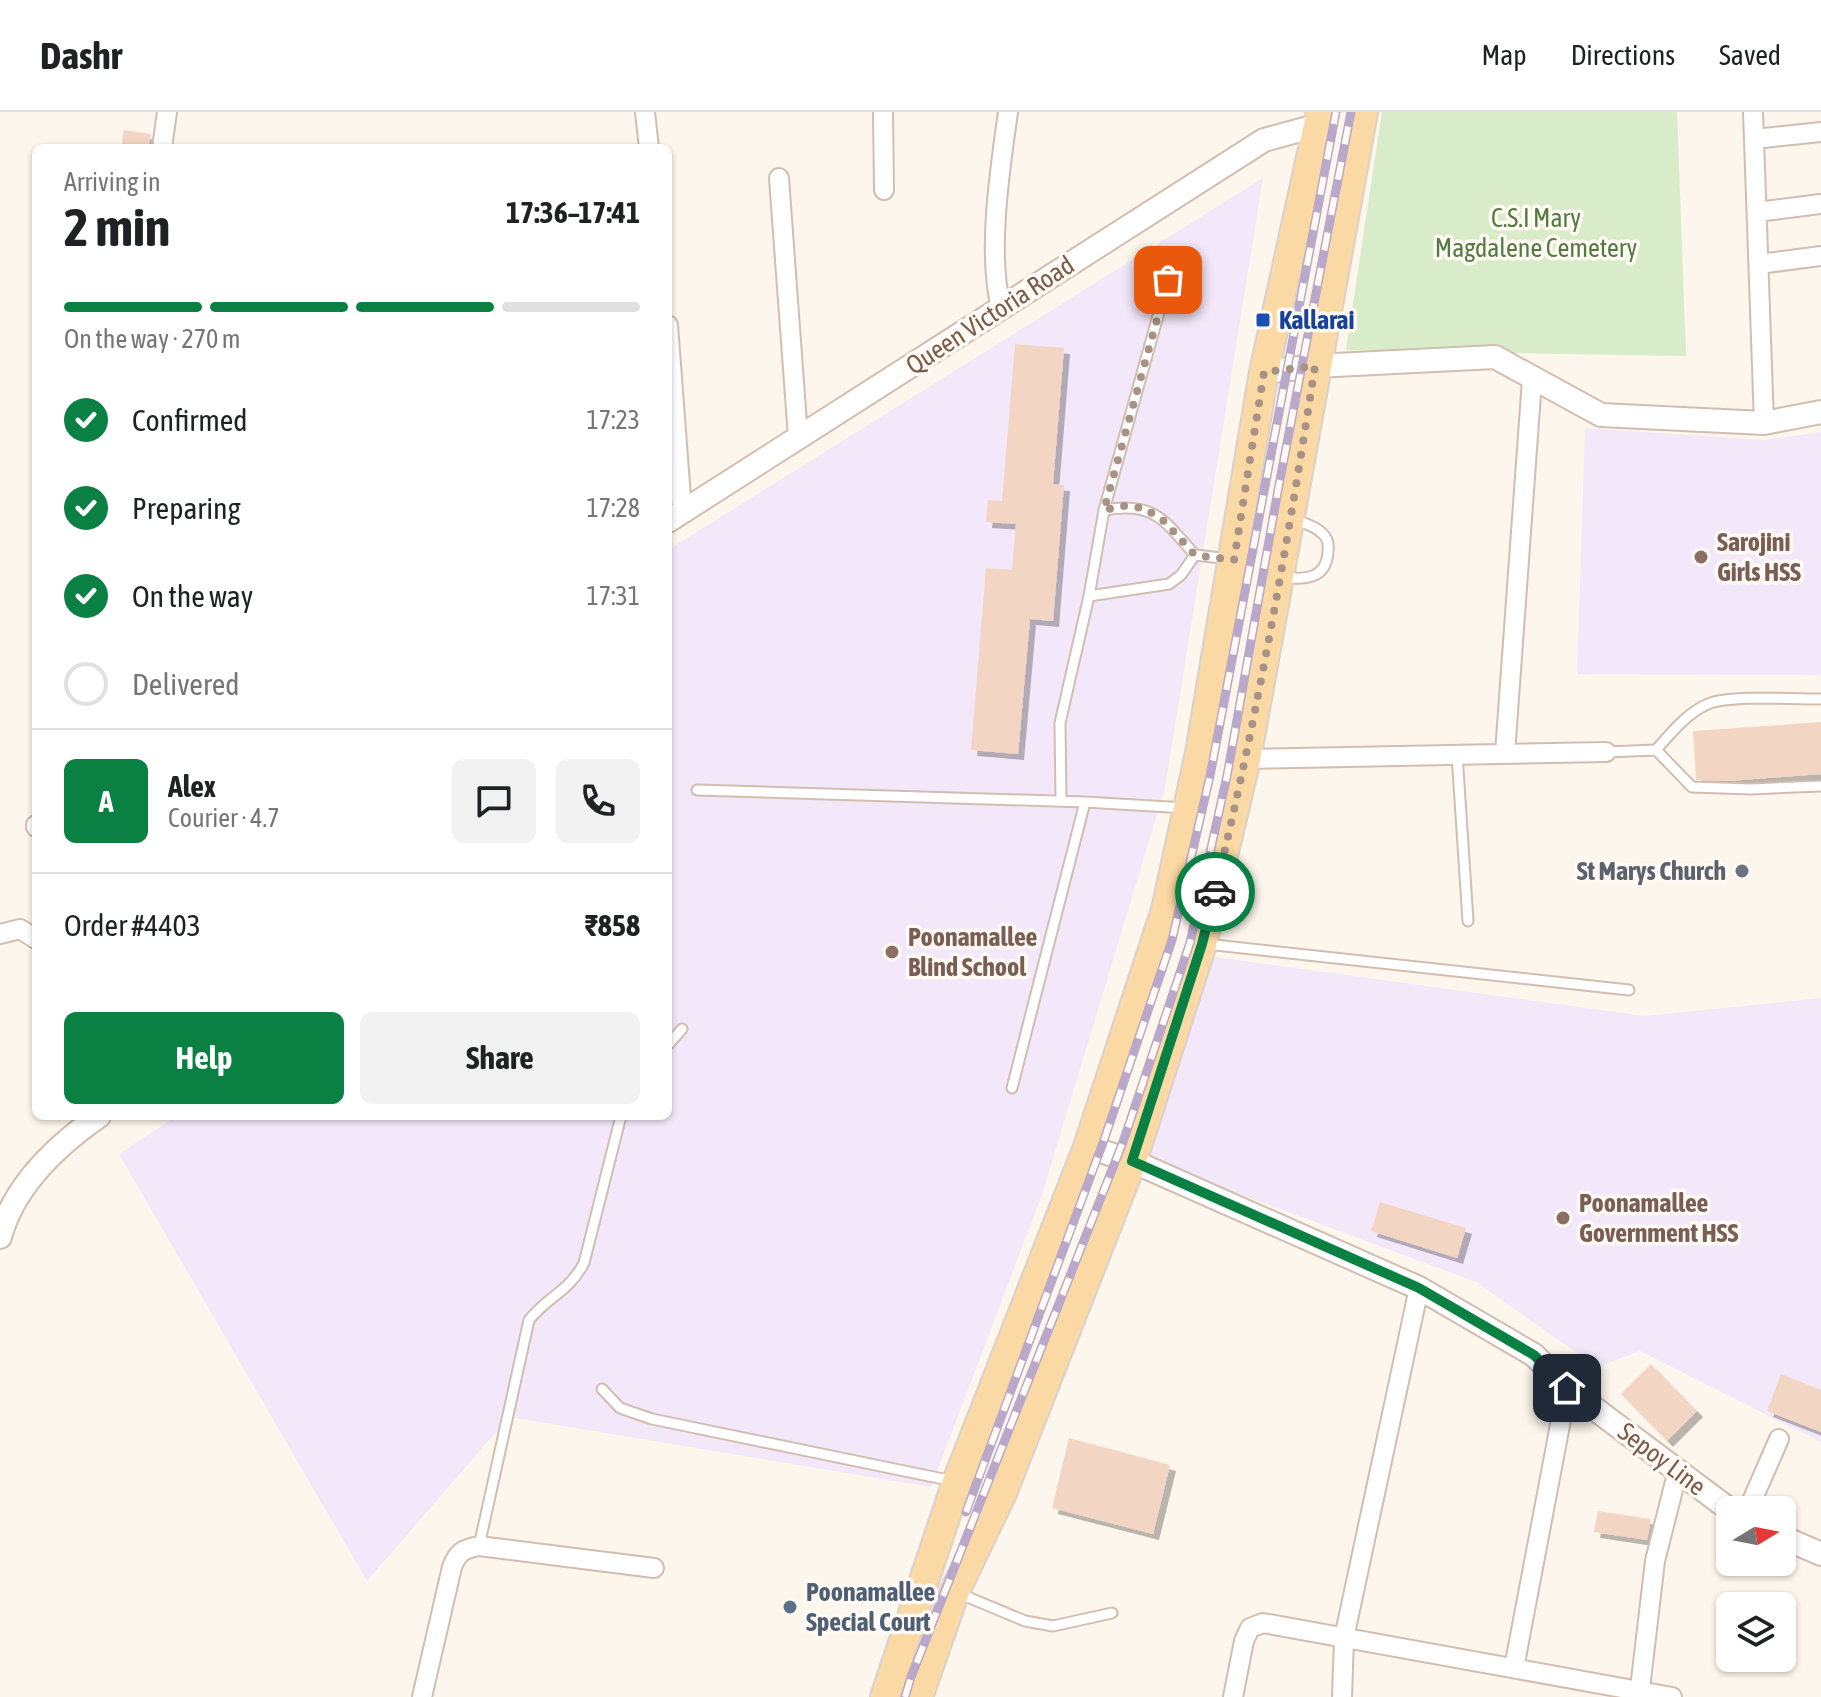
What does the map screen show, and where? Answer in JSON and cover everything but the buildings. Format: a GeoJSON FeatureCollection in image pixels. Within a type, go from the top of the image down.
{"type":"FeatureCollection","features":[{"type":"Feature","properties":{"kind":"main road"},"geometry":{"type":"LineString","coordinates":[[918,1697],[955,1591],[1002,1493],[1132,1161],[1202,944],[1246,759],[1363,112]]}},
{"type":"Feature","properties":{"kind":"main road"},"geometry":{"type":"LineString","coordinates":[[885,1697],[957,1482],[1088,1147],[1166,910],[1234,560],[1264,372],[1320,119]]}},
{"type":"Feature","properties":{"kind":"street"},"geometry":{"type":"LineString","coordinates":[[163,144],[167,112]]}},
{"type":"Feature","properties":{"kind":"street"},"geometry":{"type":"LineString","coordinates":[[645,112],[649,144]]}},
{"type":"Feature","properties":{"kind":"street"},"geometry":{"type":"LineString","coordinates":[[883,112],[884,190]]}},
{"type":"Feature","properties":{"kind":"street"},"geometry":{"type":"LineString","coordinates":[[1001,308],[996,281],[996,249],[1008,112]]}},
{"type":"Feature","properties":{"kind":"street"},"geometry":{"type":"LineString","coordinates":[[1753,112],[1764,423]]}},
{"type":"Feature","properties":{"kind":"street","name":"Queen Victoria Road"},"geometry":{"type":"LineString","coordinates":[[675,516],[1264,140],[1320,119]]}},
{"type":"Feature","properties":{"kind":"street"},"geometry":{"type":"LineString","coordinates":[[1754,139],[1821,132]]}},
{"type":"Feature","properties":{"kind":"street"},"geometry":{"type":"LineString","coordinates":[[779,178],[798,437]]}},
{"type":"Feature","properties":{"kind":"street"},"geometry":{"type":"LineString","coordinates":[[1757,212],[1821,204]]}},
{"type":"Feature","properties":{"kind":"street"},"geometry":{"type":"LineString","coordinates":[[1759,264],[1821,256]]}},
{"type":"Feature","properties":{"kind":"street"},"geometry":{"type":"LineString","coordinates":[[1264,372],[1315,366],[1495,357],[1532,380],[1601,415],[1764,423],[1821,412]]}},
{"type":"Feature","properties":{"kind":"street"},"geometry":{"type":"LineString","coordinates":[[1505,753],[1532,380]]}},
{"type":"Feature","properties":{"kind":"street"},"geometry":{"type":"LineString","coordinates":[[672,434],[675,516]]}},
{"type":"Feature","properties":{"kind":"street"},"geometry":{"type":"LineString","coordinates":[[1246,759],[1606,752]]}},
{"type":"Feature","properties":{"kind":"street"},"geometry":{"type":"LineString","coordinates":[[0,934],[20,929],[32,936]]}},
{"type":"Feature","properties":{"kind":"street"},"geometry":{"type":"LineString","coordinates":[[1,1229],[21,1190],[57,1147],[93,1120]]}},
{"type":"Feature","properties":{"kind":"street","name":"Sepoy Line"},"geometry":{"type":"LineString","coordinates":[[1088,1147],[1132,1161],[1419,1288],[1534,1355],[1567,1388],[1716,1499]]}},
{"type":"Feature","properties":{"kind":"street"},"geometry":{"type":"LineString","coordinates":[[1342,1697],[1344,1638],[1419,1288]]}},
{"type":"Feature","properties":{"kind":"street"},"geometry":{"type":"LineString","coordinates":[[1514,1668],[1567,1388]]}},
{"type":"Feature","properties":{"kind":"street"},"geometry":{"type":"LineString","coordinates":[[1754,1496],[1779,1439]]}},
{"type":"Feature","properties":{"kind":"street"},"geometry":{"type":"LineString","coordinates":[[1640,1694],[1655,1561],[1678,1470]]}},
{"type":"Feature","properties":{"kind":"street"},"geometry":{"type":"LineString","coordinates":[[1796,1543],[1821,1554]]}},
{"type":"Feature","properties":{"kind":"street"},"geometry":{"type":"LineString","coordinates":[[422,1697],[457,1553],[479,1546],[654,1568]]}},
{"type":"Feature","properties":{"kind":"street"},"geometry":{"type":"LineString","coordinates":[[1233,1697],[1244,1641],[1250,1628],[1263,1623],[1640,1694],[1672,1697]]}},
{"type":"Feature","properties":{"kind":"lane"},"geometry":{"type":"LineString","coordinates":[[1061,801],[1060,723],[1089,596],[1104,510],[1168,280]]}},
{"type":"Feature","properties":{"kind":"lane"},"geometry":{"type":"LineString","coordinates":[[1104,510],[1124,506],[1144,508],[1164,521],[1195,555],[1234,560]]}},
{"type":"Feature","properties":{"kind":"lane"},"geometry":{"type":"LineString","coordinates":[[1280,577],[1301,580],[1313,577],[1323,571],[1328,559],[1329,542],[1322,533],[1291,519]]}},
{"type":"Feature","properties":{"kind":"lane"},"geometry":{"type":"LineString","coordinates":[[1089,596],[1169,584],[1181,575],[1195,555]]}},
{"type":"Feature","properties":{"kind":"lane"},"geometry":{"type":"LineString","coordinates":[[1606,752],[1656,750],[1696,711],[1711,702],[1767,698],[1821,699]]}},
{"type":"Feature","properties":{"kind":"lane"},"geometry":{"type":"LineString","coordinates":[[1656,750],[1692,787],[1751,789],[1821,786]]}},
{"type":"Feature","properties":{"kind":"lane"},"geometry":{"type":"LineString","coordinates":[[1457,754],[1468,921]]}},
{"type":"Feature","properties":{"kind":"lane"},"geometry":{"type":"LineString","coordinates":[[697,790],[1188,808]]}},
{"type":"Feature","properties":{"kind":"lane"},"geometry":{"type":"LineString","coordinates":[[1012,1088],[1085,802]]}},
{"type":"Feature","properties":{"kind":"lane"},"geometry":{"type":"LineString","coordinates":[[1202,944],[1629,990]]}},
{"type":"Feature","properties":{"kind":"lane"},"geometry":{"type":"LineString","coordinates":[[672,1040],[682,1029]]}},
{"type":"Feature","properties":{"kind":"lane"},"geometry":{"type":"LineString","coordinates":[[479,1546],[529,1320],[541,1306],[571,1285],[584,1263],[620,1120]]}},
{"type":"Feature","properties":{"kind":"lane"},"geometry":{"type":"LineString","coordinates":[[602,1389],[620,1408],[652,1419],[957,1482]]}},
{"type":"Feature","properties":{"kind":"lane"},"geometry":{"type":"LineString","coordinates":[[955,1591],[1025,1621],[1053,1626],[1112,1613]]}},
{"type":"Feature","properties":{"kind":"shaded area","name":"Poonamallee Blind School"},"geometry":{"type":"Polygon","coordinates":[[[1263,178],[1165,788],[1042,1195],[931,1487],[509,1417],[367,1581],[119,1154],[171,1120],[672,1120],[672,547],[1263,178]]]}},
{"type":"Feature","properties":{"kind":"shaded area","name":"Sarojini Girls HSS"},"geometry":{"type":"Polygon","coordinates":[[[1585,428],[1765,440],[1821,432],[1821,675],[1577,674],[1585,428]]]}},
{"type":"Feature","properties":{"kind":"shaded area","name":"Poonamallee Government HSS"},"geometry":{"type":"Polygon","coordinates":[[[1200,955],[1645,1016],[1821,998],[1821,1442],[1640,1351],[1597,1367],[1476,1282],[1135,1155],[1200,955]]]}},
{"type":"Feature","properties":{"kind":"green space","name":"C.S.I Mary Magdalene Cemetery"},"geometry":{"type":"Polygon","coordinates":[[[1382,112],[1677,112],[1686,356],[1346,350],[1382,112]]]}},
{"type":"Feature","properties":{"kind":"railway"},"geometry":{"type":"LineString","coordinates":[[966,1512],[1104,1140],[1172,940],[1210,776],[1336,112]]}},
{"type":"Feature","properties":{"kind":"railway"},"geometry":{"type":"LineString","coordinates":[[905,1697],[1123,1142],[1190,943],[1227,776],[1351,112]]}},
{"type":"Feature","properties":{"kind":"way so far"},"geometry":{"type":"LineString","coordinates":[[1168,280],[1104,510],[1124,506],[1144,508],[1164,521],[1195,555],[1234,560],[1264,372],[1315,366],[1291,519],[1246,759],[1215,892]]}},
{"type":"Feature","properties":{"kind":"place","name":"Kallarai"},"geometry":{"type":"Point","coordinates":[1263,320]}},
{"type":"Feature","properties":{"kind":"place","name":"Sarojini Girls HSS"},"geometry":{"type":"Point","coordinates":[1701,557]}},
{"type":"Feature","properties":{"kind":"place","name":"St Marys Church"},"geometry":{"type":"Point","coordinates":[1742,871]}},
{"type":"Feature","properties":{"kind":"place","name":"Poonamallee Blind School"},"geometry":{"type":"Point","coordinates":[892,952]}},
{"type":"Feature","properties":{"kind":"place","name":"Poonamallee Government HSS"},"geometry":{"type":"Point","coordinates":[1563,1218]}},
{"type":"Feature","properties":{"kind":"place","name":"Poonamallee Special Court"},"geometry":{"type":"Point","coordinates":[790,1607]}},
{"type":"Feature","properties":{"kind":"route"},"geometry":{"type":"LineString","coordinates":[[1215,892],[1202,944],[1132,1161],[1419,1288],[1534,1355],[1567,1388]]}}]}
